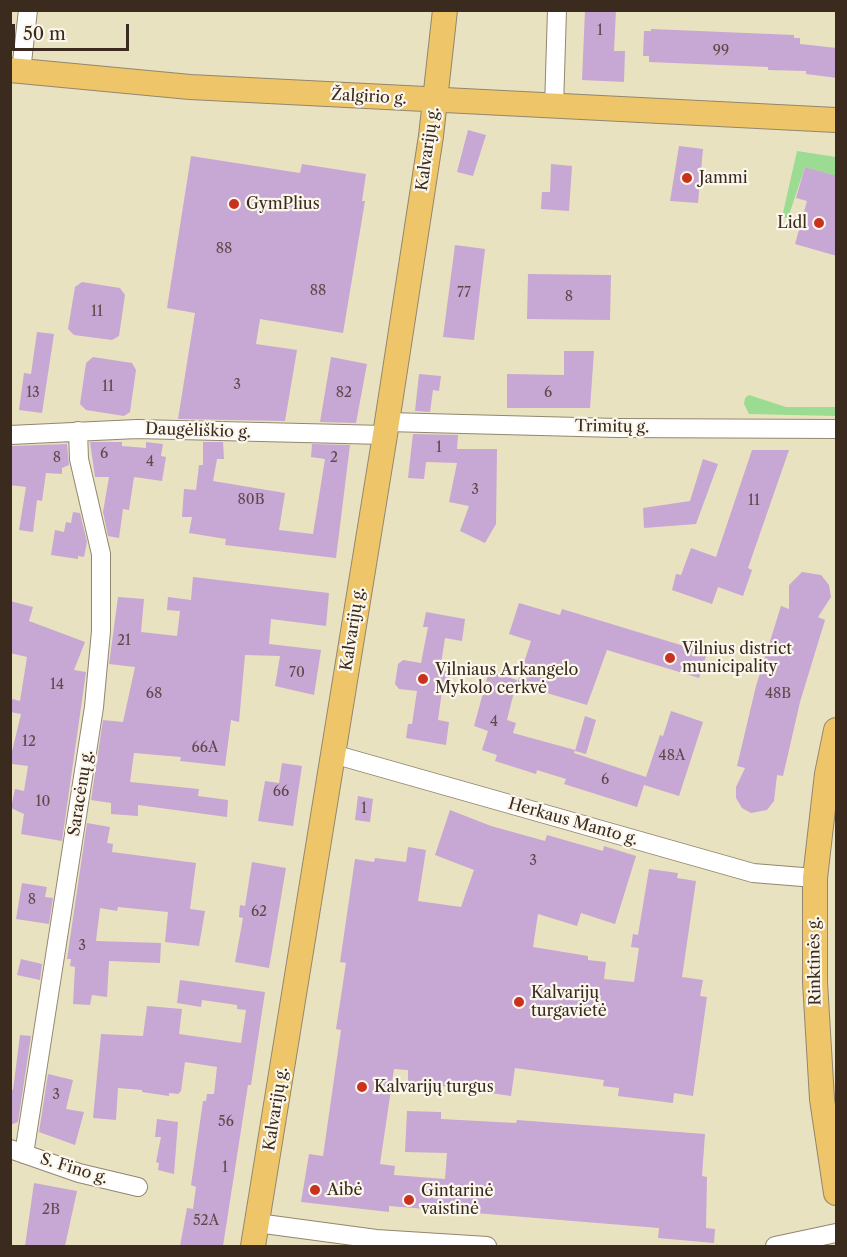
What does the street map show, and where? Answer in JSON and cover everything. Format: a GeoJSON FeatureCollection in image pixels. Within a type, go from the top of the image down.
{"type":"FeatureCollection","features":[{"type":"Feature","properties":{"kind":"main road","name":"Kalvarijų g."},"geometry":{"type":"LineString","coordinates":[[253,1246],[386,429],[435,101],[445,10]]}},
{"type":"Feature","properties":{"kind":"main road","name":"Žalgirio g."},"geometry":{"type":"LineString","coordinates":[[16,71],[190,87],[837,120]]}},
{"type":"Feature","properties":{"kind":"main road","name":"Rinktinės g."},"geometry":{"type":"LineString","coordinates":[[837,730],[827,774],[815,878],[818,1054],[837,1193]]}},
{"type":"Feature","properties":{"kind":"street"},"geometry":{"type":"LineString","coordinates":[[16,71],[28,10]]}},
{"type":"Feature","properties":{"kind":"street"},"geometry":{"type":"LineString","coordinates":[[554,107],[557,10]]}},
{"type":"Feature","properties":{"kind":"street","name":"Trimitų g."},"geometry":{"type":"LineString","coordinates":[[386,429],[735,427],[837,429]]}},
{"type":"Feature","properties":{"kind":"street","name":"Daugėliškio g."},"geometry":{"type":"LineString","coordinates":[[10,435],[137,429],[386,429]]}},
{"type":"Feature","properties":{"kind":"street","name":"Saracėnų g."},"geometry":{"type":"LineString","coordinates":[[17,1151],[94,707],[101,631],[101,554],[79,459],[78,431]]}},
{"type":"Feature","properties":{"kind":"street","name":"Herkaus Manto g."},"geometry":{"type":"LineString","coordinates":[[333,754],[753,873],[815,878]]}},
{"type":"Feature","properties":{"kind":"street","name":"S. Fino g."},"geometry":{"type":"LineString","coordinates":[[17,1151],[79,1173],[138,1187]]}},
{"type":"Feature","properties":{"kind":"street"},"geometry":{"type":"LineString","coordinates":[[257,1223],[376,1239],[487,1246]]}},
{"type":"Feature","properties":{"kind":"street"},"geometry":{"type":"LineString","coordinates":[[775,1246],[837,1233]]}},
{"type":"Feature","properties":{"kind":"green space"},"geometry":{"type":"Polygon","coordinates":[[[797,151],[836,157],[836,176],[805,167],[788,218],[782,217],[797,151]]]}},
{"type":"Feature","properties":{"kind":"green space"},"geometry":{"type":"Polygon","coordinates":[[[749,395],[786,407],[836,407],[836,416],[749,414],[744,404],[745,398],[749,395]]]}},
{"type":"Feature","properties":{"kind":"building"},"geometry":{"type":"Polygon","coordinates":[[[585,10],[616,10],[614,51],[625,51],[624,82],[582,80],[585,10]]]}},
{"type":"Feature","properties":{"kind":"building"},"geometry":{"type":"Polygon","coordinates":[[[651,29],[794,35],[794,38],[800,38],[800,44],[837,48],[837,78],[806,74],[806,71],[768,70],[768,67],[649,62],[649,56],[643,56],[644,31],[651,31],[651,29]]]}},
{"type":"Feature","properties":{"kind":"building"},"geometry":{"type":"Polygon","coordinates":[[[468,130],[486,135],[473,176],[457,172],[468,130]]]}},
{"type":"Feature","properties":{"kind":"building","name":"Jammi"},"geometry":{"type":"Polygon","coordinates":[[[679,146],[703,149],[698,203],[670,201],[679,146]]]}},
{"type":"Feature","properties":{"kind":"building"},"geometry":{"type":"Polygon","coordinates":[[[191,156],[300,173],[302,164],[366,174],[362,201],[365,201],[343,333],[260,319],[256,344],[297,350],[285,421],[178,419],[195,313],[167,308],[191,156]]]}},
{"type":"Feature","properties":{"kind":"building"},"geometry":{"type":"Polygon","coordinates":[[[551,164],[572,166],[569,211],[541,209],[542,192],[550,192],[551,164]]]}},
{"type":"Feature","properties":{"kind":"building","name":"Lidl"},"geometry":{"type":"Polygon","coordinates":[[[805,167],[837,176],[837,256],[795,244],[807,201],[796,198],[805,167]]]}},
{"type":"Feature","properties":{"kind":"building"},"geometry":{"type":"Polygon","coordinates":[[[455,245],[485,249],[474,340],[443,337],[455,245]]]}},
{"type":"Feature","properties":{"kind":"building"},"geometry":{"type":"Polygon","coordinates":[[[528,274],[611,275],[610,320],[527,319],[528,274]]]}},
{"type":"Feature","properties":{"kind":"building"},"geometry":{"type":"Polygon","coordinates":[[[82,282],[120,288],[125,295],[119,336],[112,340],[74,335],[68,329],[75,287],[82,282]]]}},
{"type":"Feature","properties":{"kind":"building"},"geometry":{"type":"Polygon","coordinates":[[[37,332],[54,334],[42,413],[19,410],[24,373],[31,374],[37,332]]]}},
{"type":"Feature","properties":{"kind":"building"},"geometry":{"type":"Polygon","coordinates":[[[564,351],[594,351],[590,408],[507,408],[507,374],[564,375],[564,351]]]}},
{"type":"Feature","properties":{"kind":"building"},"geometry":{"type":"Polygon","coordinates":[[[93,357],[132,363],[136,370],[130,412],[124,416],[86,410],[80,404],[86,363],[93,357]]]}},
{"type":"Feature","properties":{"kind":"building"},"geometry":{"type":"Polygon","coordinates":[[[331,357],[367,364],[356,423],[320,422],[331,357]]]}},
{"type":"Feature","properties":{"kind":"building"},"geometry":{"type":"Polygon","coordinates":[[[419,374],[441,376],[439,391],[433,390],[430,412],[415,411],[419,374]]]}},
{"type":"Feature","properties":{"kind":"building"},"geometry":{"type":"Polygon","coordinates":[[[413,434],[458,435],[457,449],[497,449],[496,524],[485,543],[460,531],[469,506],[449,502],[457,463],[426,462],[424,479],[408,478],[413,434]]]}},
{"type":"Feature","properties":{"kind":"building"},"geometry":{"type":"Polygon","coordinates":[[[90,442],[122,442],[122,446],[146,448],[146,442],[163,444],[161,456],[166,457],[162,481],[134,477],[129,510],[123,509],[119,538],[108,536],[103,512],[109,477],[95,477],[90,442]]]}},
{"type":"Feature","properties":{"kind":"building"},"geometry":{"type":"Polygon","coordinates":[[[203,442],[223,442],[224,459],[217,459],[213,481],[285,493],[279,530],[313,534],[325,459],[311,457],[312,444],[350,445],[336,558],[225,545],[226,539],[189,533],[192,517],[182,517],[184,489],[196,490],[199,465],[203,465],[203,442]]]}},
{"type":"Feature","properties":{"kind":"building"},"geometry":{"type":"Polygon","coordinates":[[[67,444],[69,465],[62,468],[62,474],[46,473],[42,501],[37,500],[33,532],[19,530],[26,487],[10,485],[10,446],[67,444]]]}},
{"type":"Feature","properties":{"kind":"building"},"geometry":{"type":"Polygon","coordinates":[[[752,450],[789,450],[748,568],[752,570],[743,596],[718,587],[712,604],[672,590],[676,574],[681,575],[691,548],[716,557],[752,450]]]}},
{"type":"Feature","properties":{"kind":"building"},"geometry":{"type":"Polygon","coordinates":[[[703,459],[718,464],[696,524],[644,528],[643,508],[690,501],[703,459]]]}},
{"type":"Feature","properties":{"kind":"building"},"geometry":{"type":"Polygon","coordinates":[[[73,512],[80,513],[87,542],[84,557],[78,556],[78,559],[51,555],[55,530],[64,532],[66,522],[71,523],[73,512]]]}},
{"type":"Feature","properties":{"kind":"building"},"geometry":{"type":"Polygon","coordinates":[[[802,572],[821,575],[829,585],[831,597],[818,617],[825,620],[800,702],[783,776],[777,775],[774,801],[767,810],[751,813],[742,808],[736,798],[736,787],[745,768],[737,766],[756,686],[781,606],[789,609],[789,585],[802,572]]]}},
{"type":"Feature","properties":{"kind":"building"},"geometry":{"type":"Polygon","coordinates":[[[193,577],[329,593],[326,626],[271,619],[269,644],[321,650],[314,695],[275,686],[280,656],[245,655],[239,722],[231,720],[225,766],[180,761],[181,757],[134,753],[130,782],[199,789],[198,796],[228,800],[227,817],[138,805],[138,816],[111,814],[111,803],[91,800],[103,720],[123,722],[135,667],[109,664],[118,597],[144,599],[141,632],[177,636],[180,611],[167,610],[168,597],[191,600],[193,577]]]}},
{"type":"Feature","properties":{"kind":"building"},"geometry":{"type":"Polygon","coordinates":[[[10,601],[33,607],[29,621],[85,642],[74,670],[86,672],[62,841],[21,834],[24,814],[11,808],[15,789],[24,791],[28,766],[12,764],[10,760],[21,714],[10,712],[10,706],[12,699],[20,701],[27,657],[10,653],[10,601]]]}},
{"type":"Feature","properties":{"kind":"building","name":"Vilnius district municipality"},"geometry":{"type":"Polygon","coordinates":[[[519,603],[560,615],[562,609],[707,653],[699,678],[607,650],[587,705],[517,684],[531,641],[509,634],[519,603]]]}},
{"type":"Feature","properties":{"kind":"building"},"geometry":{"type":"Polygon","coordinates":[[[426,612],[465,619],[462,641],[445,638],[440,670],[451,672],[448,692],[442,691],[438,720],[449,722],[446,745],[406,738],[408,724],[412,724],[417,691],[399,689],[395,684],[398,664],[403,660],[421,663],[428,627],[423,627],[426,612]]]}},
{"type":"Feature","properties":{"kind":"building"},"geometry":{"type":"Polygon","coordinates":[[[489,671],[517,680],[507,720],[516,723],[513,733],[575,750],[574,753],[646,777],[671,711],[703,722],[679,796],[644,785],[637,807],[564,784],[566,779],[537,770],[536,774],[495,761],[497,755],[482,750],[488,731],[474,726],[489,671]]]}},
{"type":"Feature","properties":{"kind":"building"},"geometry":{"type":"Polygon","coordinates":[[[585,716],[596,720],[586,754],[575,751],[585,716]]]}},
{"type":"Feature","properties":{"kind":"building"},"geometry":{"type":"Polygon","coordinates":[[[282,763],[302,766],[293,826],[258,821],[265,781],[279,783],[282,763]]]}},
{"type":"Feature","properties":{"kind":"building"},"geometry":{"type":"Polygon","coordinates":[[[358,796],[373,799],[370,822],[355,820],[358,796]]]}},
{"type":"Feature","properties":{"kind":"building","name":"Kalvarijų turgavietė"},"geometry":{"type":"Polygon","coordinates":[[[450,810],[491,826],[545,841],[547,835],[603,851],[604,846],[636,856],[615,924],[581,913],[577,926],[538,914],[533,947],[588,956],[588,960],[606,962],[604,979],[634,982],[639,948],[631,947],[633,934],[638,935],[649,869],[678,873],[677,878],[696,881],[682,977],[703,980],[700,996],[707,997],[693,1096],[674,1093],[673,1103],[618,1096],[619,1088],[603,1086],[604,1080],[515,1068],[511,1096],[408,1081],[408,1070],[394,1069],[380,1164],[395,1166],[394,1175],[445,1179],[447,1153],[405,1152],[407,1111],[441,1112],[441,1119],[516,1123],[517,1120],[705,1134],[702,1176],[707,1177],[706,1228],[715,1229],[714,1243],[658,1238],[659,1228],[389,1206],[389,1212],[301,1202],[309,1154],[323,1156],[341,1030],[336,1029],[346,963],[340,962],[355,859],[374,862],[375,858],[406,862],[408,847],[426,850],[418,901],[461,907],[474,870],[435,855],[450,810]]]}},
{"type":"Feature","properties":{"kind":"building"},"geometry":{"type":"Polygon","coordinates":[[[87,823],[110,827],[107,843],[113,844],[112,852],[196,863],[190,909],[205,911],[199,946],[165,942],[168,912],[118,907],[117,911],[100,908],[96,941],[161,943],[160,963],[109,961],[107,997],[92,995],[90,1005],[73,1004],[75,967],[70,966],[71,959],[67,959],[87,823]]]}},
{"type":"Feature","properties":{"kind":"building"},"geometry":{"type":"Polygon","coordinates":[[[252,862],[286,868],[269,968],[235,962],[243,918],[239,917],[240,905],[245,906],[252,862]]]}},
{"type":"Feature","properties":{"kind":"building"},"geometry":{"type":"Polygon","coordinates":[[[22,883],[47,887],[45,897],[53,898],[49,924],[16,919],[22,883]]]}},
{"type":"Feature","properties":{"kind":"building"},"geometry":{"type":"Polygon","coordinates":[[[21,959],[42,964],[40,980],[17,975],[21,959]]]}},
{"type":"Feature","properties":{"kind":"building"},"geometry":{"type":"Polygon","coordinates":[[[180,980],[265,992],[223,1246],[180,1246],[187,1208],[193,1209],[196,1187],[191,1185],[203,1101],[206,1101],[207,1094],[214,1094],[217,1067],[185,1062],[181,1091],[178,1094],[169,1093],[169,1096],[118,1088],[116,1120],[93,1118],[101,1034],[143,1036],[147,1006],[182,1009],[179,1034],[241,1043],[246,1010],[237,1009],[237,1005],[202,1000],[201,1007],[177,1003],[180,980]]]}},
{"type":"Feature","properties":{"kind":"building"},"geometry":{"type":"Polygon","coordinates":[[[20,1035],[31,1036],[18,1122],[10,1125],[10,1089],[13,1090],[20,1035]]]}},
{"type":"Feature","properties":{"kind":"building"},"geometry":{"type":"Polygon","coordinates":[[[48,1074],[73,1080],[66,1109],[84,1112],[75,1145],[39,1132],[48,1074]]]}},
{"type":"Feature","properties":{"kind":"building"},"geometry":{"type":"Polygon","coordinates":[[[157,1119],[178,1122],[174,1174],[158,1170],[159,1163],[156,1162],[161,1137],[155,1137],[157,1119]]]}},
{"type":"Feature","properties":{"kind":"building"},"geometry":{"type":"Polygon","coordinates":[[[34,1183],[77,1191],[65,1246],[25,1246],[34,1183]]]}},
{"type":"Feature","properties":{"kind":"place","name":"Jammi"},"geometry":{"type":"Point","coordinates":[687,178]}},
{"type":"Feature","properties":{"kind":"place","name":"GymPlius"},"geometry":{"type":"Point","coordinates":[234,204]}},
{"type":"Feature","properties":{"kind":"place","name":"Lidl"},"geometry":{"type":"Point","coordinates":[819,223]}},
{"type":"Feature","properties":{"kind":"place","name":"Vilnius district municipality"},"geometry":{"type":"Point","coordinates":[670,658]}},
{"type":"Feature","properties":{"kind":"place","name":"Vilniaus Arkangelo Mykolo cerkvė"},"geometry":{"type":"Point","coordinates":[423,679]}},
{"type":"Feature","properties":{"kind":"place","name":"Kalvarijų turgavietė"},"geometry":{"type":"Point","coordinates":[519,1002]}},
{"type":"Feature","properties":{"kind":"place","name":"Kalvarijų turgus"},"geometry":{"type":"Point","coordinates":[362,1087]}},
{"type":"Feature","properties":{"kind":"place","name":"Aibė"},"geometry":{"type":"Point","coordinates":[315,1190]}},
{"type":"Feature","properties":{"kind":"place","name":"Gintarinė vaistinė"},"geometry":{"type":"Point","coordinates":[409,1200]}}]}
